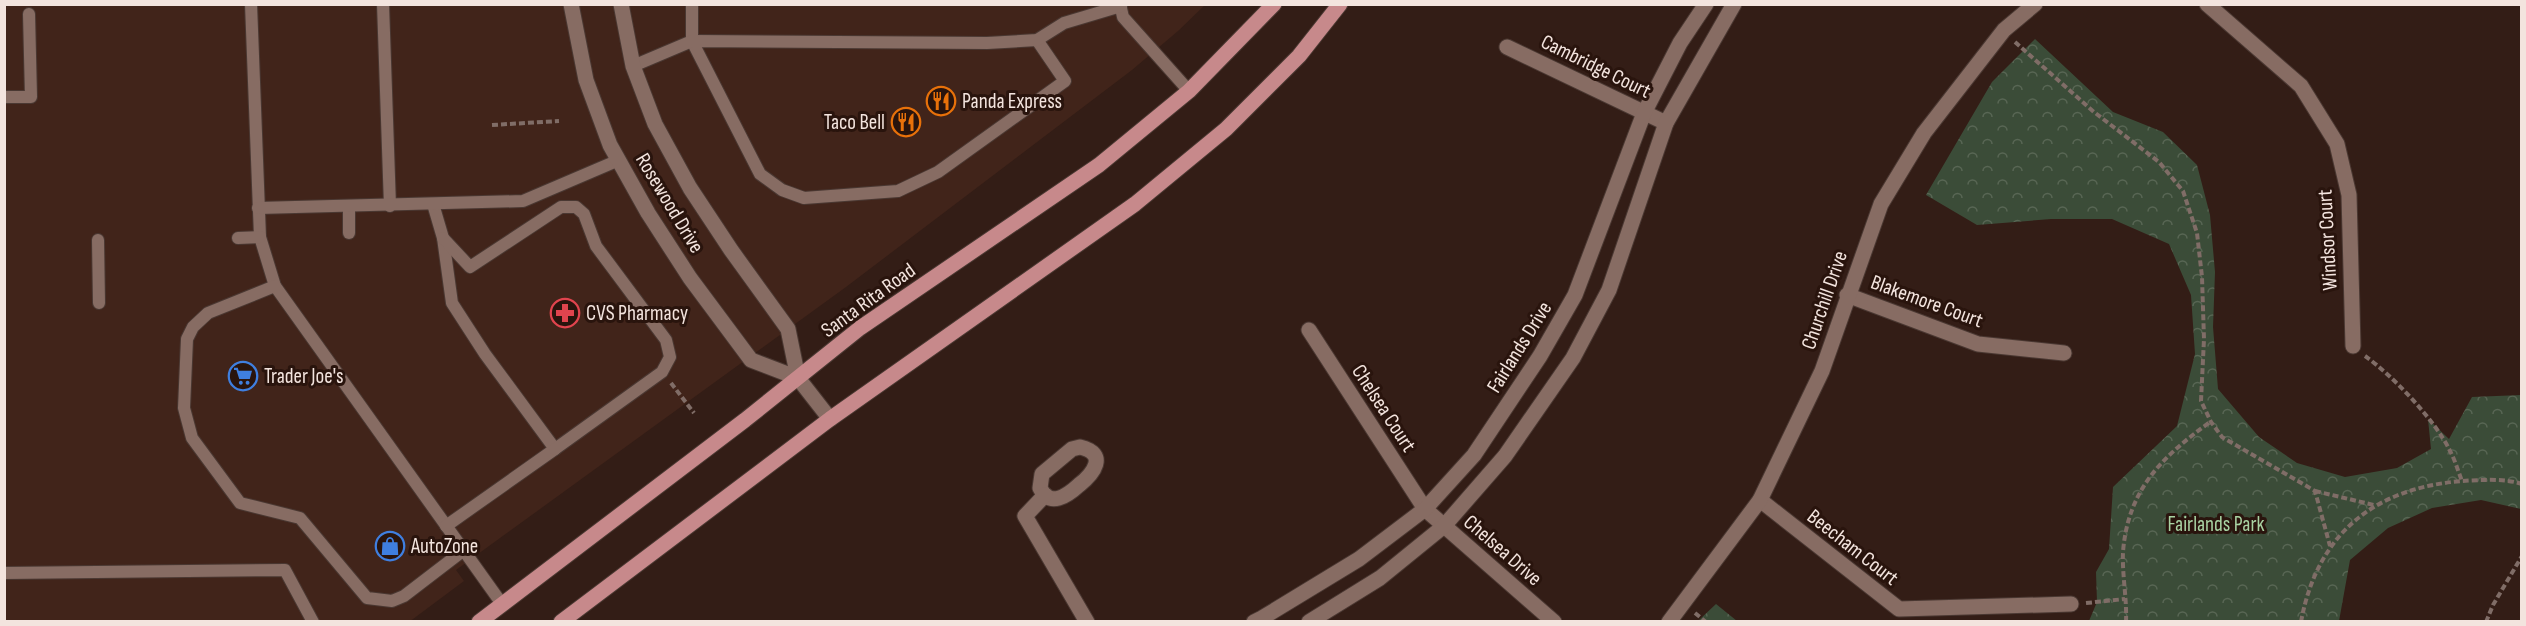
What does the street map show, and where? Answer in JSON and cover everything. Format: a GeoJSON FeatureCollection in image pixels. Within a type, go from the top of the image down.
{"type":"FeatureCollection","features":[{"type":"Feature","properties":{"kind":"main road","name":"Santa Rita Road"},"geometry":{"type":"LineString","coordinates":[[479,621],[746,420],[860,328],[1099,165],[1189,91],[1274,4]]}},
{"type":"Feature","properties":{"kind":"main road"},"geometry":{"type":"LineString","coordinates":[[561,621],[830,419],[1135,204],[1226,129],[1299,56],[1340,4]]}},
{"type":"Feature","properties":{"kind":"street","name":"Rosewood Drive"},"geometry":{"type":"LineString","coordinates":[[571,4],[586,80],[610,144],[648,213],[690,278],[751,360],[798,378]]}},
{"type":"Feature","properties":{"kind":"street","name":"Rosewood Drive"},"geometry":{"type":"LineString","coordinates":[[621,4],[633,66],[655,124],[690,188],[788,329],[798,378],[830,419]]}},
{"type":"Feature","properties":{"kind":"street","name":"Fairlands Drive"},"geometry":{"type":"LineString","coordinates":[[1254,621],[1359,559],[1425,509],[1474,455],[1540,356],[1575,295],[1644,113],[1680,43],[1706,4]]}},
{"type":"Feature","properties":{"kind":"street"},"geometry":{"type":"LineString","coordinates":[[1309,621],[1380,578],[1444,526],[1505,456],[1573,358],[1610,290],[1666,123],[1734,4]]}},
{"type":"Feature","properties":{"kind":"street","name":"Churchill Drive"},"geometry":{"type":"LineString","coordinates":[[1676,619],[1760,500],[1822,371],[1881,204],[1924,133],[2004,30],[2035,4]]}},
{"type":"Feature","properties":{"kind":"street","name":"Windsor Court"},"geometry":{"type":"LineString","coordinates":[[2207,4],[2301,86],[2337,144],[2349,195],[2353,346]]}},
{"type":"Feature","properties":{"kind":"street","name":"Cambridge Court"},"geometry":{"type":"LineString","coordinates":[[1507,47],[1666,123]]}},
{"type":"Feature","properties":{"kind":"street","name":"Blakemore Court"},"geometry":{"type":"LineString","coordinates":[[1847,295],[1978,344],[2064,353]]}},
{"type":"Feature","properties":{"kind":"street","name":"Chelsea Court"},"geometry":{"type":"LineString","coordinates":[[1309,330],[1425,509]]}},
{"type":"Feature","properties":{"kind":"street"},"geometry":{"type":"LineString","coordinates":[[1045,495],[1024,516],[1087,621]]}},
{"type":"Feature","properties":{"kind":"street","name":"Beecham Court"},"geometry":{"type":"LineString","coordinates":[[1760,500],[1899,609],[2071,604]]}},
{"type":"Feature","properties":{"kind":"street","name":"Chelsea Drive"},"geometry":{"type":"LineString","coordinates":[[1425,509],[1554,621]]}},
{"type":"Feature","properties":{"kind":"lane"},"geometry":{"type":"LineString","coordinates":[[251,4],[260,237],[275,286],[502,604]]}},
{"type":"Feature","properties":{"kind":"lane"},"geometry":{"type":"LineString","coordinates":[[383,4],[390,206]]}},
{"type":"Feature","properties":{"kind":"lane"},"geometry":{"type":"LineString","coordinates":[[692,4],[692,41],[760,174],[782,190],[804,198],[898,191],[938,172],[1065,81],[1036,40]]}},
{"type":"Feature","properties":{"kind":"lane"},"geometry":{"type":"LineString","coordinates":[[633,66],[692,41],[987,43],[1036,40],[1064,22],[1120,5],[1123,17],[1189,91]]}},
{"type":"Feature","properties":{"kind":"lane"},"geometry":{"type":"LineString","coordinates":[[4,97],[31,97],[29,14]]}},
{"type":"Feature","properties":{"kind":"lane"},"geometry":{"type":"LineString","coordinates":[[258,208],[522,201],[619,160]]}},
{"type":"Feature","properties":{"kind":"lane"},"geometry":{"type":"LineString","coordinates":[[434,204],[444,238],[452,303],[485,354],[555,449]]}},
{"type":"Feature","properties":{"kind":"lane"},"geometry":{"type":"LineString","coordinates":[[349,206],[349,233]]}},
{"type":"Feature","properties":{"kind":"lane"},"geometry":{"type":"LineString","coordinates":[[444,238],[470,267],[561,207],[576,207],[584,214],[596,246],[666,340],[670,357],[662,372],[447,526]]}},
{"type":"Feature","properties":{"kind":"lane"},"geometry":{"type":"LineString","coordinates":[[238,238],[260,237]]}},
{"type":"Feature","properties":{"kind":"lane"},"geometry":{"type":"LineString","coordinates":[[98,240],[99,303]]}},
{"type":"Feature","properties":{"kind":"lane"},"geometry":{"type":"LineString","coordinates":[[275,286],[208,313],[193,327],[187,339],[184,408],[192,438],[240,503],[300,518],[367,598],[392,601],[404,596],[464,550]]}},
{"type":"Feature","properties":{"kind":"lane"},"geometry":{"type":"LineString","coordinates":[[4,573],[285,570],[313,621]]}},
{"type":"Feature","properties":{"kind":"path"},"geometry":{"type":"LineString","coordinates":[[2004,30],[2023,51],[2085,105],[2159,162],[2183,191],[2197,233],[2202,278],[2204,339],[2201,401],[2211,422],[2222,437],[2315,491],[2374,505]]}},
{"type":"Feature","properties":{"kind":"path"},"geometry":{"type":"LineString","coordinates":[[492,125],[559,121]]}},
{"type":"Feature","properties":{"kind":"path"},"geometry":{"type":"LineString","coordinates":[[2353,346],[2381,368],[2428,418],[2449,449],[2462,482]]}},
{"type":"Feature","properties":{"kind":"path"},"geometry":{"type":"LineString","coordinates":[[2126,621],[2123,553],[2127,522],[2138,492],[2159,463],[2186,439],[2211,422]]}},
{"type":"Feature","properties":{"kind":"path"},"geometry":{"type":"LineString","coordinates":[[2301,621],[2307,592],[2330,546],[2374,505],[2441,483],[2522,484]]}},
{"type":"Feature","properties":{"kind":"path"},"geometry":{"type":"LineString","coordinates":[[2315,491],[2330,546]]}},
{"type":"Feature","properties":{"kind":"path"},"geometry":{"type":"LineString","coordinates":[[2486,621],[2522,556]]}},
{"type":"Feature","properties":{"kind":"path"},"geometry":{"type":"LineString","coordinates":[[2071,604],[2125,599]]}},
{"type":"Feature","properties":{"kind":"shaded area"},"geometry":{"type":"Polygon","coordinates":[[[4,5],[1205,5],[1132,70],[846,287],[456,570],[464,581],[409,622],[5,621],[4,5]]]}},
{"type":"Feature","properties":{"kind":"green space","name":"Fairlands Park"},"geometry":{"type":"Polygon","coordinates":[[[2035,39],[2113,112],[2163,132],[2197,165],[2210,215],[2215,272],[2213,327],[2218,389],[2259,437],[2297,463],[2345,477],[2397,468],[2431,449],[2428,419],[2449,439],[2472,397],[2521,395],[2521,509],[2481,500],[2432,508],[2388,528],[2350,560],[2339,621],[2089,621],[2097,602],[2096,572],[2109,549],[2113,487],[2177,426],[2195,354],[2191,295],[2169,244],[2112,219],[2051,219],[1977,225],[1926,195],[1992,82],[2035,39]]]}},
{"type":"Feature","properties":{"kind":"green space"},"geometry":{"type":"Polygon","coordinates":[[[1716,604],[1737,621],[1698,621],[1716,604]]]}},
{"type":"Feature","properties":{"kind":"place","name":"Panda Express"},"geometry":{"type":"Point","coordinates":[941,101]}},
{"type":"Feature","properties":{"kind":"place","name":"Taco Bell"},"geometry":{"type":"Point","coordinates":[906,122]}},
{"type":"Feature","properties":{"kind":"place","name":"CVS Pharmacy"},"geometry":{"type":"Point","coordinates":[565,313]}},
{"type":"Feature","properties":{"kind":"place","name":"Trader Joe's"},"geometry":{"type":"Point","coordinates":[243,376]}},
{"type":"Feature","properties":{"kind":"place","name":"AutoZone"},"geometry":{"type":"Point","coordinates":[390,546]}}]}
